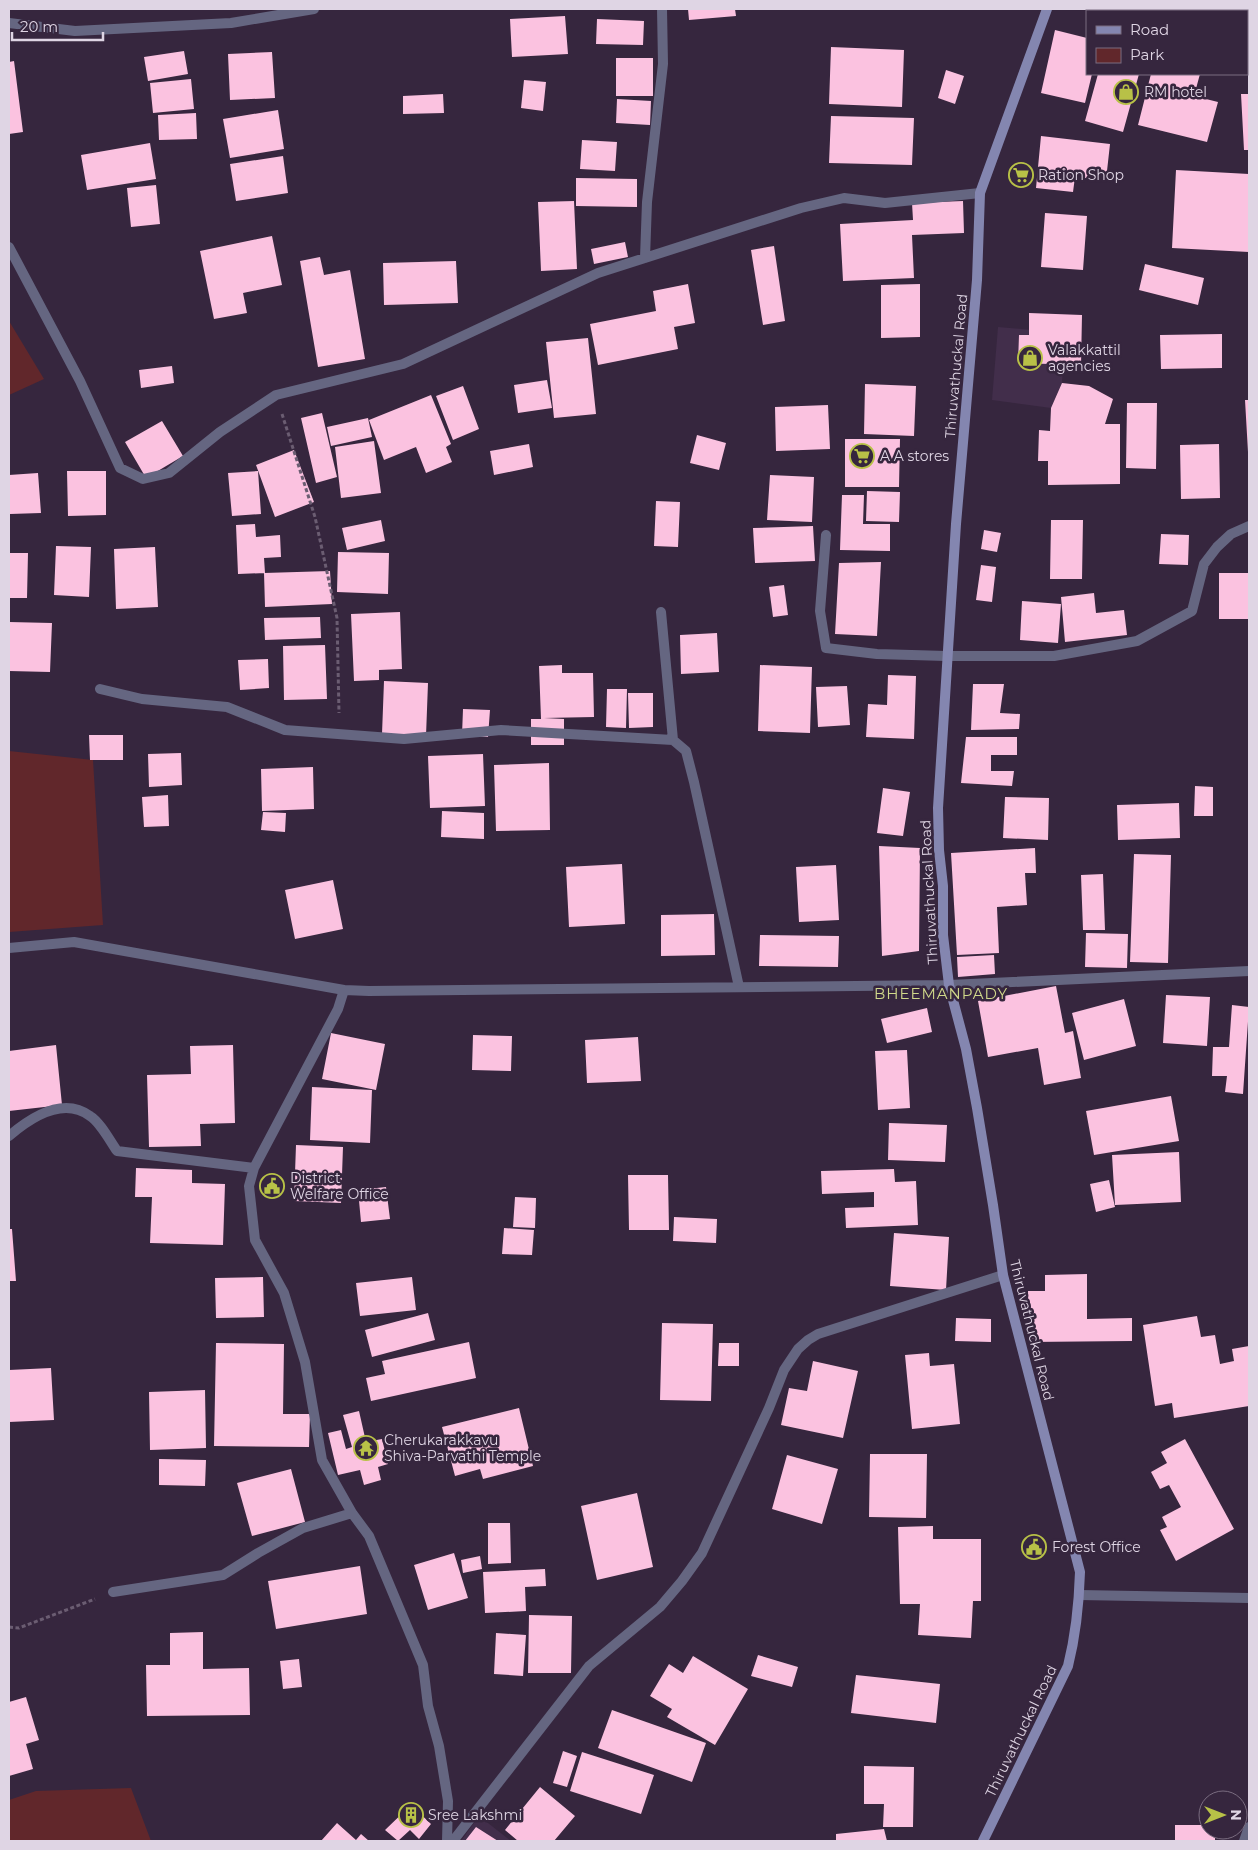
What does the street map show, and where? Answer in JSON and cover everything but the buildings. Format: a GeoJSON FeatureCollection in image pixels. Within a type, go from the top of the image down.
{"type":"FeatureCollection","features":[{"type":"Feature","properties":{"kind":"main road","name":"Thiruvathuckal Road"},"geometry":{"type":"LineString","coordinates":[[983,1841],[1068,1666],[1075,1636],[1080,1572],[1049,1460],[1003,1275],[977,1108],[966,1049],[949,985],[943,935],[943,886],[939,850],[938,808],[946,656],[977,280],[980,193],[1047,9]]}},
{"type":"Feature","properties":{"kind":"street"},"geometry":{"type":"LineString","coordinates":[[9,23],[75,31],[231,23],[314,9]]}},
{"type":"Feature","properties":{"kind":"street"},"geometry":{"type":"LineString","coordinates":[[645,258],[648,202],[663,64],[662,9]]}},
{"type":"Feature","properties":{"kind":"street"},"geometry":{"type":"LineString","coordinates":[[9,247],[80,381],[120,468],[143,479],[169,473],[220,432],[276,395],[402,364],[598,273],[801,208],[844,198],[885,203],[980,193]]}},
{"type":"Feature","properties":{"kind":"street"},"geometry":{"type":"LineString","coordinates":[[826,535],[820,611],[826,648],[877,654],[1054,656],[1137,641],[1192,611],[1204,564],[1217,547],[1231,534],[1249,526]]}},
{"type":"Feature","properties":{"kind":"street"},"geometry":{"type":"LineString","coordinates":[[661,612],[673,740]]}},
{"type":"Feature","properties":{"kind":"street"},"geometry":{"type":"LineString","coordinates":[[100,689],[142,700],[227,707],[285,730],[404,738],[500,730],[673,740],[686,751],[739,987]]}},
{"type":"Feature","properties":{"kind":"street"},"geometry":{"type":"LineString","coordinates":[[9,948],[74,942],[344,990],[369,991],[949,985],[1249,971]]}},
{"type":"Feature","properties":{"kind":"street"},"geometry":{"type":"LineString","coordinates":[[344,990],[338,1009],[254,1168],[248,1186],[255,1240],[284,1293],[305,1362],[322,1460],[352,1513],[369,1536],[423,1665],[428,1706],[439,1746],[448,1801],[447,1841]]}},
{"type":"Feature","properties":{"kind":"street"},"geometry":{"type":"LineString","coordinates":[[9,1136],[27,1120],[50,1110],[73,1108],[91,1116],[117,1150],[254,1168]]}},
{"type":"Feature","properties":{"kind":"street"},"geometry":{"type":"LineString","coordinates":[[453,1841],[589,1666],[660,1607],[682,1581],[702,1552],[769,1408],[784,1370],[798,1348],[818,1334],[1003,1275]]}},
{"type":"Feature","properties":{"kind":"street"},"geometry":{"type":"LineString","coordinates":[[113,1592],[223,1575],[258,1552],[302,1528],[352,1513]]}},
{"type":"Feature","properties":{"kind":"street"},"geometry":{"type":"LineString","coordinates":[[1079,1595],[1249,1598]]}},
{"type":"Feature","properties":{"kind":"street"},"geometry":{"type":"LineString","coordinates":[[1244,1841],[1249,1827]]}},
{"type":"Feature","properties":{"kind":"path"},"geometry":{"type":"LineString","coordinates":[[276,395],[315,517],[337,618],[339,734]]}},
{"type":"Feature","properties":{"kind":"path"},"geometry":{"type":"LineString","coordinates":[[9,1627],[19,1628],[113,1592]]}},
{"type":"Feature","properties":{"kind":"shaded area","name":"Valakkattil agencies"},"geometry":{"type":"Polygon","coordinates":[[[998,327],[1065,333],[1062,383],[1051,408],[992,400],[998,327]]]}},
{"type":"Feature","properties":{"kind":"shaded area"},"geometry":{"type":"Polygon","coordinates":[[[479,1816],[511,1841],[461,1841],[479,1816]]]}},
{"type":"Feature","properties":{"kind":"green space"},"geometry":{"type":"Polygon","coordinates":[[[9,321],[44,379],[9,395],[9,321]]]}},
{"type":"Feature","properties":{"kind":"green space"},"geometry":{"type":"Polygon","coordinates":[[[9,751],[93,760],[103,925],[9,932],[9,751]]]}},
{"type":"Feature","properties":{"kind":"green space"},"geometry":{"type":"Polygon","coordinates":[[[131,1788],[151,1841],[9,1841],[9,1800],[36,1791],[131,1788]]]}},
{"type":"Feature","properties":{"kind":"place","name":"RM hotel"},"geometry":{"type":"Point","coordinates":[1126,92]}},
{"type":"Feature","properties":{"kind":"place","name":"Ration Shop"},"geometry":{"type":"Point","coordinates":[1021,175]}},
{"type":"Feature","properties":{"kind":"place","name":"Valakkattil agencies"},"geometry":{"type":"Point","coordinates":[1030,358]}},
{"type":"Feature","properties":{"kind":"place","name":"A A stores"},"geometry":{"type":"Point","coordinates":[862,456]}},
{"type":"Feature","properties":{"kind":"place","name":"District Welfare Office"},"geometry":{"type":"Point","coordinates":[272,1186]}},
{"type":"Feature","properties":{"kind":"place","name":"Cherukarakkavu Shiva-Parvathi Temple"},"geometry":{"type":"Point","coordinates":[366,1448]}},
{"type":"Feature","properties":{"kind":"place","name":"Forest Office"},"geometry":{"type":"Point","coordinates":[1034,1547]}},
{"type":"Feature","properties":{"kind":"place","name":"Sree Lakshmi"},"geometry":{"type":"Point","coordinates":[411,1815]}},
{"type":"Feature","properties":{"kind":"district","name":"BHEEMANPADY"},"geometry":{"type":"Point","coordinates":[941,994]}}]}
